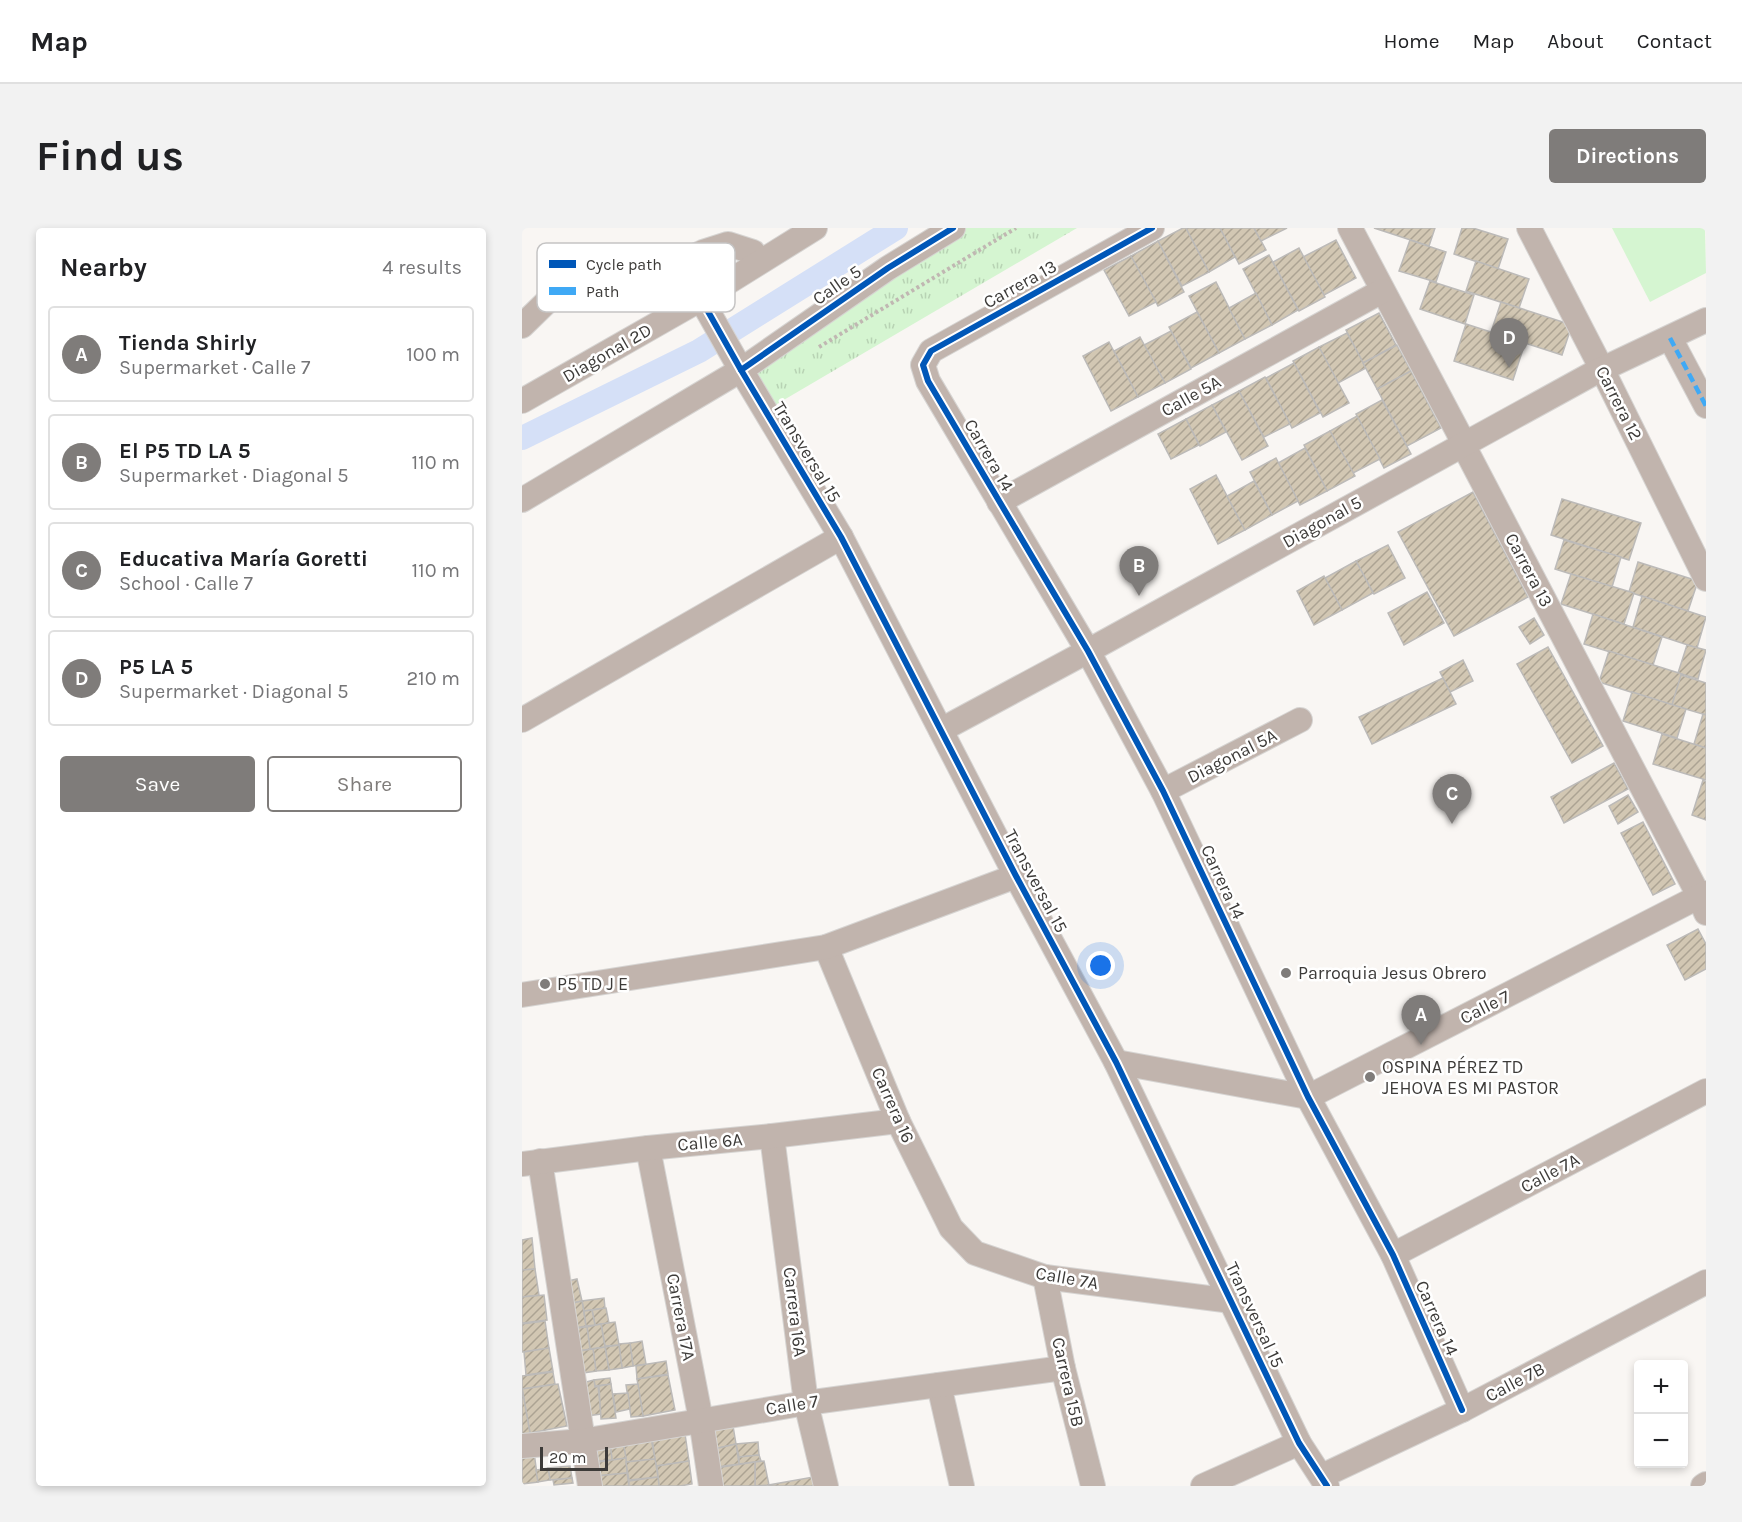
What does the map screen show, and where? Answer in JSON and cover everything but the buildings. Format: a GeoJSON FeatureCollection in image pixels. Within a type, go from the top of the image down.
{"type":"FeatureCollection","features":[{"type":"Feature","properties":{"kind":"street","name":"Diagonal 2D"},"geometry":{"type":"LineString","coordinates":[[735,287],[815,228]]}},
{"type":"Feature","properties":{"kind":"street","name":"Calle 5"},"geometry":{"type":"LineString","coordinates":[[522,500],[739,366],[953,228]]}},
{"type":"Feature","properties":{"kind":"street","name":"Carrera 13"},"geometry":{"type":"LineString","coordinates":[[928,381],[923,365],[931,351],[1152,228]]}},
{"type":"Feature","properties":{"kind":"street","name":"Carrera 13"},"geometry":{"type":"LineString","coordinates":[[1350,228],[1704,901]]}},
{"type":"Feature","properties":{"kind":"street","name":"Carrera 12"},"geometry":{"type":"LineString","coordinates":[[1529,228],[1706,579]]}},
{"type":"Feature","properties":{"kind":"street"},"geometry":{"type":"LineString","coordinates":[[735,246],[753,252]]}},
{"type":"Feature","properties":{"kind":"street","name":"Calle 5A"},"geometry":{"type":"LineString","coordinates":[[999,502],[1383,291]]}},
{"type":"Feature","properties":{"kind":"street"},"geometry":{"type":"LineString","coordinates":[[522,326],[537,311]]}},
{"type":"Feature","properties":{"kind":"street","name":"Diagonal 2D"},"geometry":{"type":"LineString","coordinates":[[522,401],[698,312]]}},
{"type":"Feature","properties":{"kind":"street","name":"Transversal 15"},"geometry":{"type":"LineString","coordinates":[[708,312],[841,537],[1016,876],[1116,1062],[1299,1443],[1324,1481]]}},
{"type":"Feature","properties":{"kind":"street","name":"Diagonal 5"},"geometry":{"type":"LineString","coordinates":[[941,730],[1602,369],[1706,320]]}},
{"type":"Feature","properties":{"kind":"street"},"geometry":{"type":"LineString","coordinates":[[1671,338],[1706,406]]}},
{"type":"Feature","properties":{"kind":"street","name":"Carrera 14"},"geometry":{"type":"LineString","coordinates":[[928,381],[1088,651],[1163,791],[1308,1097],[1393,1255],[1462,1410]]}},
{"type":"Feature","properties":{"kind":"street"},"geometry":{"type":"LineString","coordinates":[[522,720],[841,537]]}},
{"type":"Feature","properties":{"kind":"street","name":"Diagonal 5A"},"geometry":{"type":"LineString","coordinates":[[1163,791],[1300,720]]}},
{"type":"Feature","properties":{"kind":"street"},"geometry":{"type":"LineString","coordinates":[[522,995],[826,947],[1016,876]]}},
{"type":"Feature","properties":{"kind":"street","name":"Calle 7"},"geometry":{"type":"LineString","coordinates":[[1308,1097],[1704,901]]}},
{"type":"Feature","properties":{"kind":"street","name":"Carrera 16"},"geometry":{"type":"LineString","coordinates":[[826,947],[898,1121],[951,1228],[975,1253]]}},
{"type":"Feature","properties":{"kind":"street"},"geometry":{"type":"LineString","coordinates":[[1116,1062],[1308,1097]]}},
{"type":"Feature","properties":{"kind":"street","name":"Calle 7A"},"geometry":{"type":"LineString","coordinates":[[1393,1255],[1706,1091]]}},
{"type":"Feature","properties":{"kind":"street","name":"Calle 6A"},"geometry":{"type":"LineString","coordinates":[[531,1163],[898,1121]]}},
{"type":"Feature","properties":{"kind":"street","name":"Carrera 16A"},"geometry":{"type":"LineString","coordinates":[[772,1136],[806,1403],[826,1486]]}},
{"type":"Feature","properties":{"kind":"street","name":"Carrera 17A"},"geometry":{"type":"LineString","coordinates":[[648,1148],[701,1420],[711,1486]]}},
{"type":"Feature","properties":{"kind":"street"},"geometry":{"type":"LineString","coordinates":[[531,1163],[590,1486]]}},
{"type":"Feature","properties":{"kind":"street","name":"Calle 7A"},"geometry":{"type":"LineString","coordinates":[[975,1253],[1045,1277],[1232,1301]]}},
{"type":"Feature","properties":{"kind":"street","name":"Carrera 15B"},"geometry":{"type":"LineString","coordinates":[[1045,1277],[1064,1368],[1093,1486]]}},
{"type":"Feature","properties":{"kind":"street","name":"Calle 7B"},"geometry":{"type":"LineString","coordinates":[[1324,1481],[1706,1282]]}},
{"type":"Feature","properties":{"kind":"street","name":"Calle 7"},"geometry":{"type":"LineString","coordinates":[[522,1446],[582,1441],[806,1403],[1064,1368]]}},
{"type":"Feature","properties":{"kind":"street"},"geometry":{"type":"LineString","coordinates":[[939,1385],[962,1486]]}},
{"type":"Feature","properties":{"kind":"street"},"geometry":{"type":"LineString","coordinates":[[1203,1486],[1299,1443]]}},
{"type":"Feature","properties":{"kind":"path"},"geometry":{"type":"LineString","coordinates":[[817,348],[1016,228]]}},
{"type":"Feature","properties":{"kind":"green space"},"geometry":{"type":"Polygon","coordinates":[[[954,228],[1077,228],[765,411],[741,370],[954,228]]]}},
{"type":"Feature","properties":{"kind":"green space"},"geometry":{"type":"Polygon","coordinates":[[[1612,228],[1705,228],[1706,273],[1650,302],[1612,228]]]}},
{"type":"Feature","properties":{"kind":"waterway"},"geometry":{"type":"LineString","coordinates":[[522,438],[699,351],[896,228]]}},
{"type":"Feature","properties":{"kind":"marked path"},"geometry":{"type":"LineString","coordinates":[[1670,338],[1706,406]]}},
{"type":"Feature","properties":{"kind":"cycle path"},"geometry":{"type":"LineString","coordinates":[[741,370],[888,268],[953,228]]}},
{"type":"Feature","properties":{"kind":"cycle path"},"geometry":{"type":"LineString","coordinates":[[1152,228],[931,351],[923,365],[928,381],[1088,651],[1163,791],[1308,1097],[1393,1255],[1462,1410]]}},
{"type":"Feature","properties":{"kind":"cycle path"},"geometry":{"type":"LineString","coordinates":[[708,312],[841,537],[1016,876],[1116,1062],[1299,1443],[1327,1486]]}},
{"type":"Feature","properties":{"kind":"place","name":"P5 LA 5"},"geometry":{"type":"Point","coordinates":[1509,368]}},
{"type":"Feature","properties":{"kind":"place","name":"El P5 TD LA 5"},"geometry":{"type":"Point","coordinates":[1139,596]}},
{"type":"Feature","properties":{"kind":"place","name":"Educativa María Goretti"},"geometry":{"type":"Point","coordinates":[1452,824]}},
{"type":"Feature","properties":{"kind":"place","name":"Parroquia Jesus Obrero"},"geometry":{"type":"Point","coordinates":[1286,973]}},
{"type":"Feature","properties":{"kind":"place","name":"P5 TD J E"},"geometry":{"type":"Point","coordinates":[545,984]}},
{"type":"Feature","properties":{"kind":"place","name":"Tienda Shirly"},"geometry":{"type":"Point","coordinates":[1421,1045]}},
{"type":"Feature","properties":{"kind":"place","name":"OSPINA PÉREZ TD JEHOVA ES MI PASTOR"},"geometry":{"type":"Point","coordinates":[1370,1077]}}]}
